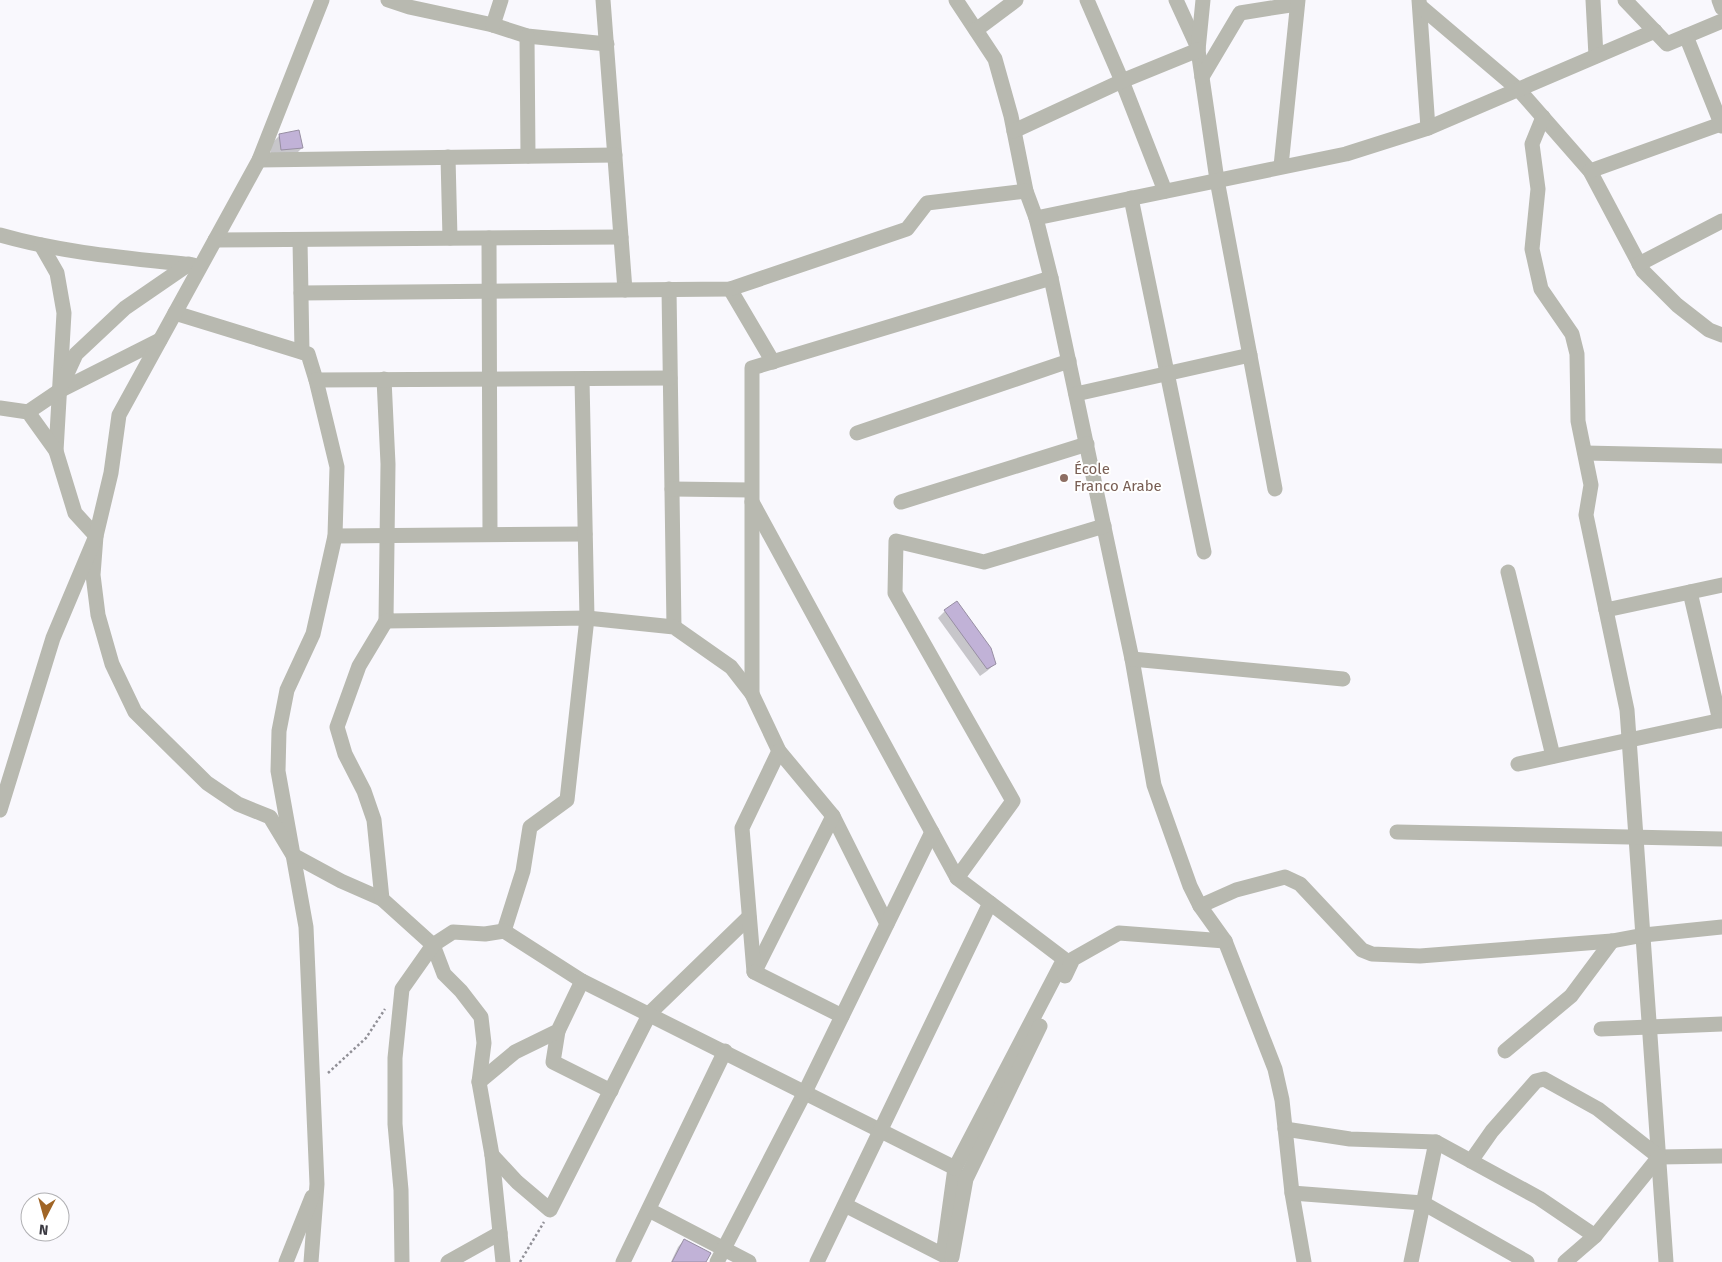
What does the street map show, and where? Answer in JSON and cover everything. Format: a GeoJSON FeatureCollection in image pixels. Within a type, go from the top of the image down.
{"type":"FeatureCollection","features":[{"type":"Feature","properties":{"kind":"street"},"geometry":{"type":"LineString","coordinates":[[59,390],[76,354],[125,308],[194,265],[215,240],[259,160],[322,0]]}},
{"type":"Feature","properties":{"kind":"street"},"geometry":{"type":"LineString","coordinates":[[388,0],[409,7],[492,25],[527,36],[607,44]]}},
{"type":"Feature","properties":{"kind":"street"},"geometry":{"type":"LineString","coordinates":[[492,25],[501,0]]}},
{"type":"Feature","properties":{"kind":"street"},"geometry":{"type":"LineString","coordinates":[[603,0],[625,290]]}},
{"type":"Feature","properties":{"kind":"street"},"geometry":{"type":"LineString","coordinates":[[956,0],[995,59],[1014,131],[1026,191],[1036,218],[1051,278],[1132,658],[1154,785],[1190,886],[1200,906],[1225,941],[1275,1069],[1282,1100],[1292,1193],[1304,1262]]}},
{"type":"Feature","properties":{"kind":"street"},"geometry":{"type":"LineString","coordinates":[[976,30],[1016,0]]}},
{"type":"Feature","properties":{"kind":"street"},"geometry":{"type":"LineString","coordinates":[[1087,0],[1122,81],[1165,191]]}},
{"type":"Feature","properties":{"kind":"street"},"geometry":{"type":"LineString","coordinates":[[1176,0],[1198,50]]}},
{"type":"Feature","properties":{"kind":"street"},"geometry":{"type":"LineString","coordinates":[[1202,0],[1198,50],[1217,180],[1275,489]]}},
{"type":"Feature","properties":{"kind":"street"},"geometry":{"type":"LineString","coordinates":[[1593,0],[1596,56]]}},
{"type":"Feature","properties":{"kind":"street"},"geometry":{"type":"LineString","coordinates":[[1625,0],[1667,44],[1722,21]]}},
{"type":"Feature","properties":{"kind":"street"},"geometry":{"type":"LineString","coordinates":[[1719,0],[1722,8]]}},
{"type":"Feature","properties":{"kind":"street"},"geometry":{"type":"LineString","coordinates":[[1202,77],[1240,13],[1297,2],[1281,166]]}},
{"type":"Feature","properties":{"kind":"street"},"geometry":{"type":"LineString","coordinates":[[1420,3],[1428,128]]}},
{"type":"Feature","properties":{"kind":"street"},"geometry":{"type":"LineString","coordinates":[[1420,3],[1519,90],[1590,171],[1643,271],[1677,305],[1709,330],[1722,335]]}},
{"type":"Feature","properties":{"kind":"street"},"geometry":{"type":"LineString","coordinates":[[1036,218],[1346,154],[1428,128],[1655,32]]}},
{"type":"Feature","properties":{"kind":"street"},"geometry":{"type":"LineString","coordinates":[[527,36],[528,156]]}},
{"type":"Feature","properties":{"kind":"street"},"geometry":{"type":"LineString","coordinates":[[1590,171],[1722,125],[1686,36]]}},
{"type":"Feature","properties":{"kind":"street"},"geometry":{"type":"LineString","coordinates":[[1014,131],[1122,81],[1198,50]]}},
{"type":"Feature","properties":{"kind":"street"},"geometry":{"type":"LineString","coordinates":[[1543,117],[1532,144],[1538,189],[1532,250],[1541,289],[1572,334],[1577,354],[1578,421],[1591,485],[1586,515],[1627,710],[1666,1262]]}},
{"type":"Feature","properties":{"kind":"street"},"geometry":{"type":"LineString","coordinates":[[259,160],[615,155]]}},
{"type":"Feature","properties":{"kind":"street"},"geometry":{"type":"LineString","coordinates":[[448,157],[450,238]]}},
{"type":"Feature","properties":{"kind":"street"},"geometry":{"type":"LineString","coordinates":[[301,293],[730,289],[907,229],[927,203],[1026,191]]}},
{"type":"Feature","properties":{"kind":"street"},"geometry":{"type":"LineString","coordinates":[[1131,198],[1204,552]]}},
{"type":"Feature","properties":{"kind":"street"},"geometry":{"type":"LineString","coordinates":[[1639,264],[1722,221]]}},
{"type":"Feature","properties":{"kind":"street"},"geometry":{"type":"LineString","coordinates":[[0,235],[41,245],[194,265]]}},
{"type":"Feature","properties":{"kind":"street"},"geometry":{"type":"LineString","coordinates":[[215,240],[621,237]]}},
{"type":"Feature","properties":{"kind":"street"},"geometry":{"type":"LineString","coordinates":[[489,238],[491,379],[490,534]]}},
{"type":"Feature","properties":{"kind":"street"},"geometry":{"type":"LineString","coordinates":[[300,240],[302,352]]}},
{"type":"Feature","properties":{"kind":"street"},"geometry":{"type":"LineString","coordinates":[[41,245],[58,272],[64,313],[56,451]]}},
{"type":"Feature","properties":{"kind":"street"},"geometry":{"type":"LineString","coordinates":[[194,265],[175,313],[120,415],[111,473],[96,536],[93,575],[98,615],[112,664],[135,712],[207,783],[238,804],[270,817],[293,855],[341,881],[382,899],[433,945],[444,974],[461,990],[481,1017],[484,1043],[479,1082],[492,1155],[503,1262]]}},
{"type":"Feature","properties":{"kind":"street"},"geometry":{"type":"LineString","coordinates":[[752,694],[752,368],[1051,278]]}},
{"type":"Feature","properties":{"kind":"street"},"geometry":{"type":"LineString","coordinates":[[669,289],[674,627]]}},
{"type":"Feature","properties":{"kind":"street"},"geometry":{"type":"LineString","coordinates":[[730,289],[773,362]]}},
{"type":"Feature","properties":{"kind":"street"},"geometry":{"type":"LineString","coordinates":[[175,313],[308,354],[337,467],[335,536],[313,634],[287,690],[279,731],[278,771],[306,927],[317,1184],[311,1262]]}},
{"type":"Feature","properties":{"kind":"street"},"geometry":{"type":"LineString","coordinates":[[0,408],[28,412],[59,390],[160,340]]}},
{"type":"Feature","properties":{"kind":"street"},"geometry":{"type":"LineString","coordinates":[[1076,394],[1250,356]]}},
{"type":"Feature","properties":{"kind":"street"},"geometry":{"type":"LineString","coordinates":[[857,433],[1069,361]]}},
{"type":"Feature","properties":{"kind":"street"},"geometry":{"type":"LineString","coordinates":[[316,380],[670,378]]}},
{"type":"Feature","properties":{"kind":"street"},"geometry":{"type":"LineString","coordinates":[[504,931],[523,871],[530,827],[567,800],[587,618],[582,379]]}},
{"type":"Feature","properties":{"kind":"street"},"geometry":{"type":"LineString","coordinates":[[382,899],[374,820],[364,791],[345,754],[337,727],[359,666],[386,621],[388,535],[384,380]]}},
{"type":"Feature","properties":{"kind":"street"},"geometry":{"type":"LineString","coordinates":[[28,412],[56,451],[75,513],[96,536]]}},
{"type":"Feature","properties":{"kind":"street"},"geometry":{"type":"LineString","coordinates":[[901,502],[1086,444]]}},
{"type":"Feature","properties":{"kind":"street"},"geometry":{"type":"LineString","coordinates":[[1584,453],[1722,456]]}},
{"type":"Feature","properties":{"kind":"street"},"geometry":{"type":"LineString","coordinates":[[672,489],[752,496]]}},
{"type":"Feature","properties":{"kind":"street"},"geometry":{"type":"LineString","coordinates":[[752,496],[957,878],[1064,960],[955,1168],[943,1255],[845,1205]]}},
{"type":"Feature","properties":{"kind":"street"},"geometry":{"type":"LineString","coordinates":[[957,878],[1013,801],[895,594],[896,541],[984,562],[1104,526]]}},
{"type":"Feature","properties":{"kind":"street"},"geometry":{"type":"LineString","coordinates":[[335,536],[585,534]]}},
{"type":"Feature","properties":{"kind":"street"},"geometry":{"type":"LineString","coordinates":[[0,810],[6,776],[53,638],[96,536]]}},
{"type":"Feature","properties":{"kind":"street"},"geometry":{"type":"LineString","coordinates":[[1508,572],[1553,756]]}},
{"type":"Feature","properties":{"kind":"street"},"geometry":{"type":"LineString","coordinates":[[1606,610],[1722,585]]}},
{"type":"Feature","properties":{"kind":"street"},"geometry":{"type":"LineString","coordinates":[[1518,764],[1721,720],[1690,592]]}},
{"type":"Feature","properties":{"kind":"street"},"geometry":{"type":"LineString","coordinates":[[386,621],[587,618],[674,627],[731,667],[752,694],[779,751],[833,816],[887,924]]}},
{"type":"Feature","properties":{"kind":"street"},"geometry":{"type":"LineString","coordinates":[[1132,658],[1343,680]]}},
{"type":"Feature","properties":{"kind":"street"},"geometry":{"type":"LineString","coordinates":[[754,972],[742,828],[779,751]]}},
{"type":"Feature","properties":{"kind":"street"},"geometry":{"type":"LineString","coordinates":[[754,972],[833,816]]}},
{"type":"Feature","properties":{"kind":"street"},"geometry":{"type":"LineString","coordinates":[[720,1255],[805,1092],[932,832]]}},
{"type":"Feature","properties":{"kind":"street"},"geometry":{"type":"LineString","coordinates":[[1396,832],[1722,839]]}},
{"type":"Feature","properties":{"kind":"street"},"geometry":{"type":"LineString","coordinates":[[1200,906],[1236,890],[1285,877],[1300,884],[1362,950],[1372,954],[1420,956],[1612,941],[1644,935],[1722,927]]}},
{"type":"Feature","properties":{"kind":"street"},"geometry":{"type":"LineString","coordinates":[[817,1262],[990,903]]}},
{"type":"Feature","properties":{"kind":"street"},"geometry":{"type":"LineString","coordinates":[[492,1155],[517,1182],[550,1210],[650,1013],[750,917]]}},
{"type":"Feature","properties":{"kind":"street"},"geometry":{"type":"LineString","coordinates":[[402,1262],[395,1058],[402,989],[433,945],[452,932],[485,934],[504,931],[582,981],[650,1013],[955,1168]]}},
{"type":"Feature","properties":{"kind":"street"},"geometry":{"type":"LineString","coordinates":[[949,1262],[955,1243],[966,1179],[1073,959],[1119,933],[1225,941]]}},
{"type":"Feature","properties":{"kind":"street"},"geometry":{"type":"LineString","coordinates":[[1505,1051],[1572,996],[1612,941]]}},
{"type":"Feature","properties":{"kind":"street"},"geometry":{"type":"LineString","coordinates":[[754,972],[842,1016]]}},
{"type":"Feature","properties":{"kind":"street"},"geometry":{"type":"LineString","coordinates":[[582,981],[558,1031],[553,1062],[612,1091]]}},
{"type":"Feature","properties":{"kind":"street"},"geometry":{"type":"LineString","coordinates":[[1600,1029],[1722,1024]]}},
{"type":"Feature","properties":{"kind":"street"},"geometry":{"type":"LineString","coordinates":[[479,1082],[514,1052],[558,1031]]}},
{"type":"Feature","properties":{"kind":"street"},"geometry":{"type":"LineString","coordinates":[[623,1262],[725,1051]]}},
{"type":"Feature","properties":{"kind":"street"},"geometry":{"type":"LineString","coordinates":[[1472,1161],[1492,1131],[1536,1080],[1540,1079],[1544,1079],[1598,1109],[1659,1157],[1722,1156]]}},
{"type":"Feature","properties":{"kind":"street"},"geometry":{"type":"LineString","coordinates":[[1285,1128],[1350,1139],[1436,1142],[1538,1198],[1595,1236]]}},
{"type":"Feature","properties":{"kind":"street"},"geometry":{"type":"LineString","coordinates":[[1411,1262],[1436,1142]]}},
{"type":"Feature","properties":{"kind":"street"},"geometry":{"type":"LineString","coordinates":[[1565,1262],[1595,1236],[1659,1157]]}},
{"type":"Feature","properties":{"kind":"street"},"geometry":{"type":"LineString","coordinates":[[286,1262],[317,1184]]}},
{"type":"Feature","properties":{"kind":"street"},"geometry":{"type":"LineString","coordinates":[[1292,1193],[1423,1203],[1527,1262]]}},
{"type":"Feature","properties":{"kind":"street"},"geometry":{"type":"LineString","coordinates":[[649,1210],[720,1255],[749,1262]]}},
{"type":"Feature","properties":{"kind":"street"},"geometry":{"type":"LineString","coordinates":[[448,1262],[500,1233]]}},
{"type":"Feature","properties":{"kind":"path"},"geometry":{"type":"LineString","coordinates":[[313,1085],[366,1038],[378,1017],[402,989]]}},
{"type":"Feature","properties":{"kind":"path"},"geometry":{"type":"LineString","coordinates":[[520,1262],[550,1210]]}},
{"type":"Feature","properties":{"kind":"building"},"geometry":{"type":"Polygon","coordinates":[[[299,130],[303,148],[281,150],[279,134],[299,130]]]}},
{"type":"Feature","properties":{"kind":"building"},"geometry":{"type":"Polygon","coordinates":[[[957,601],[991,648],[996,664],[987,669],[944,610],[957,601]]]}},
{"type":"Feature","properties":{"kind":"building"},"geometry":{"type":"Polygon","coordinates":[[[684,1239],[711,1253],[706,1262],[672,1262],[684,1239]]]}},
{"type":"Feature","properties":{"kind":"place","name":"École Franco Arabe"},"geometry":{"type":"Point","coordinates":[1064,478]}}]}
